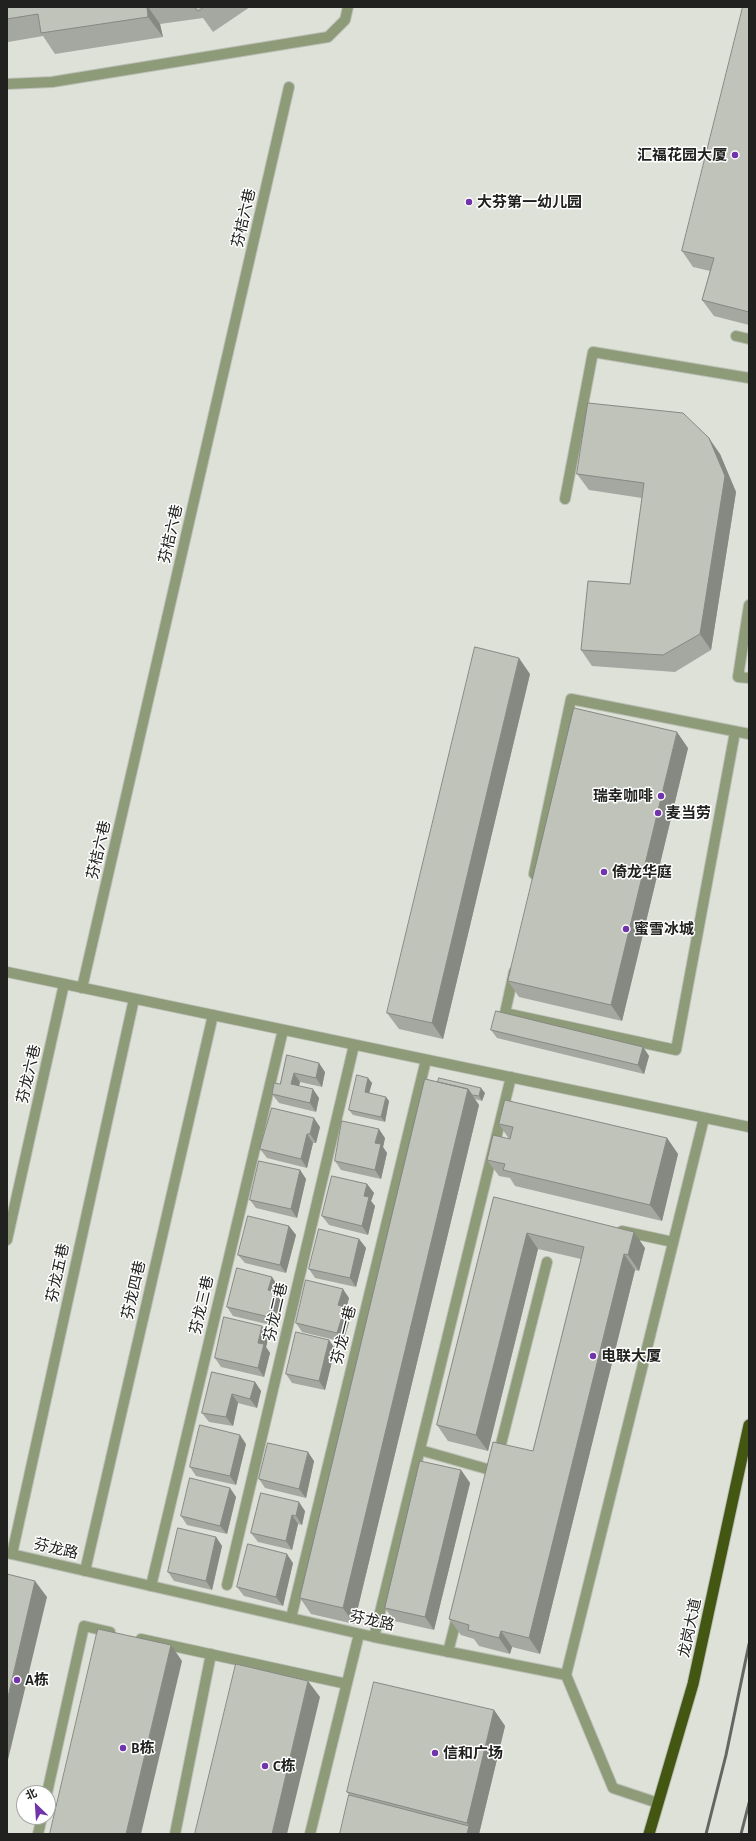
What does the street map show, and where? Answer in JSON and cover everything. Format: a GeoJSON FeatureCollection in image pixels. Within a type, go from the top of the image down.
{"type":"FeatureCollection","features":[{"type":"Feature","properties":{"kind":"highway","name":"龙岗大道"},"geometry":{"type":"LineString","coordinates":[[649,1834],[693,1684],[749,1425]]}},
{"type":"Feature","properties":{"kind":"street"},"geometry":{"type":"LineString","coordinates":[[7,84],[52,82],[328,37],[345,20],[348,7]]}},
{"type":"Feature","properties":{"kind":"street","name":"芬桔六巷"},"geometry":{"type":"LineString","coordinates":[[82,988],[289,87]]}},
{"type":"Feature","properties":{"kind":"street"},"geometry":{"type":"LineString","coordinates":[[736,336],[749,338]]}},
{"type":"Feature","properties":{"kind":"street"},"geometry":{"type":"LineString","coordinates":[[565,498],[593,352],[749,378]]}},
{"type":"Feature","properties":{"kind":"street"},"geometry":{"type":"LineString","coordinates":[[749,605],[738,677],[749,678]]}},
{"type":"Feature","properties":{"kind":"street"},"geometry":{"type":"LineString","coordinates":[[532,882],[571,699],[749,734]]}},
{"type":"Feature","properties":{"kind":"street"},"geometry":{"type":"LineString","coordinates":[[516,959],[505,1013],[676,1050],[736,732]]}},
{"type":"Feature","properties":{"kind":"street"},"geometry":{"type":"LineString","coordinates":[[7,972],[749,1127]]}},
{"type":"Feature","properties":{"kind":"street","name":"芬龙六巷"},"geometry":{"type":"LineString","coordinates":[[7,1240],[64,984]]}},
{"type":"Feature","properties":{"kind":"street","name":"芬龙五巷"},"geometry":{"type":"LineString","coordinates":[[9,1553],[134,999]]}},
{"type":"Feature","properties":{"kind":"street","name":"芬龙四巷"},"geometry":{"type":"LineString","coordinates":[[85,1571],[213,1015]]}},
{"type":"Feature","properties":{"kind":"street","name":"芬龙三巷"},"geometry":{"type":"LineString","coordinates":[[151,1586],[283,1030]]}},
{"type":"Feature","properties":{"kind":"street","name":"芬龙二巷"},"geometry":{"type":"LineString","coordinates":[[227,1586],[354,1045]]}},
{"type":"Feature","properties":{"kind":"street","name":"芬龙一巷"},"geometry":{"type":"LineString","coordinates":[[291,1618],[426,1060]]}},
{"type":"Feature","properties":{"kind":"street"},"geometry":{"type":"LineString","coordinates":[[374,1637],[420,1450],[485,1200],[511,1078]]}},
{"type":"Feature","properties":{"kind":"street"},"geometry":{"type":"LineString","coordinates":[[658,1803],[613,1788],[566,1675],[704,1118]]}},
{"type":"Feature","properties":{"kind":"street"},"geometry":{"type":"LineString","coordinates":[[612,1228],[673,1242]]}},
{"type":"Feature","properties":{"kind":"street"},"geometry":{"type":"LineString","coordinates":[[420,1450],[493,1475],[547,1262]]}},
{"type":"Feature","properties":{"kind":"street","name":"芬龙路"},"geometry":{"type":"LineString","coordinates":[[9,1553],[359,1634],[566,1675]]}},
{"type":"Feature","properties":{"kind":"street"},"geometry":{"type":"LineString","coordinates":[[448,1652],[460,1605]]}},
{"type":"Feature","properties":{"kind":"street"},"geometry":{"type":"LineString","coordinates":[[49,1785],[84,1626],[347,1684]]}},
{"type":"Feature","properties":{"kind":"street"},"geometry":{"type":"LineString","coordinates":[[310,1834],[359,1634]]}},
{"type":"Feature","properties":{"kind":"street"},"geometry":{"type":"LineString","coordinates":[[175,1834],[211,1654]]}},
{"type":"Feature","properties":{"kind":"building"},"geometry":{"type":"Polygon","coordinates":[[[7,7],[147,7],[148,17],[41,33],[38,14],[7,19],[7,7]]]}},
{"type":"Feature","properties":{"kind":"building"},"geometry":{"type":"Polygon","coordinates":[[[195,7],[204,7],[198,11],[195,7]]]}},
{"type":"Feature","properties":{"kind":"building","name":"汇福花园大厦"},"geometry":{"type":"Polygon","coordinates":[[[743,7],[749,7],[749,312],[702,300],[714,258],[682,251],[743,7]]]}},
{"type":"Feature","properties":{"kind":"building"},"geometry":{"type":"Polygon","coordinates":[[[588,403],[683,413],[709,438],[725,476],[700,634],[663,655],[581,650],[588,581],[630,584],[644,483],[577,474],[588,403]]]}},
{"type":"Feature","properties":{"kind":"building"},"geometry":{"type":"Polygon","coordinates":[[[475,647],[519,658],[432,1023],[387,1013],[475,647]]]}},
{"type":"Feature","properties":{"kind":"building","name":"倚龙华庭"},"geometry":{"type":"Polygon","coordinates":[[[574,708],[677,732],[611,1005],[508,981],[574,708]]]}},
{"type":"Feature","properties":{"kind":"building"},"geometry":{"type":"Polygon","coordinates":[[[496,1011],[643,1047],[638,1065],[491,1030],[496,1011]]]}},
{"type":"Feature","properties":{"kind":"building"},"geometry":{"type":"Polygon","coordinates":[[[287,1055],[319,1063],[316,1078],[294,1073],[291,1084],[313,1089],[310,1103],[272,1094],[274,1083],[280,1084],[287,1055]]]}},
{"type":"Feature","properties":{"kind":"building"},"geometry":{"type":"Polygon","coordinates":[[[357,1075],[368,1078],[365,1092],[386,1097],[381,1117],[349,1110],[357,1075]]]}},
{"type":"Feature","properties":{"kind":"building"},"geometry":{"type":"Polygon","coordinates":[[[439,1078],[481,1088],[479,1096],[472,1095],[468,1089],[438,1082],[439,1078]]]}},
{"type":"Feature","properties":{"kind":"building"},"geometry":{"type":"Polygon","coordinates":[[[425,1079],[468,1089],[343,1608],[300,1598],[425,1079]]]}},
{"type":"Feature","properties":{"kind":"building"},"geometry":{"type":"Polygon","coordinates":[[[505,1100],[667,1138],[650,1205],[503,1170],[505,1164],[487,1160],[493,1135],[510,1139],[513,1127],[499,1124],[505,1100]]]}},
{"type":"Feature","properties":{"kind":"building"},"geometry":{"type":"Polygon","coordinates":[[[272,1108],[314,1118],[310,1134],[307,1134],[301,1159],[260,1149],[272,1108]]]}},
{"type":"Feature","properties":{"kind":"building"},"geometry":{"type":"Polygon","coordinates":[[[342,1121],[379,1129],[375,1143],[381,1144],[375,1170],[335,1161],[342,1121]]]}},
{"type":"Feature","properties":{"kind":"building"},"geometry":{"type":"Polygon","coordinates":[[[259,1161],[300,1170],[291,1209],[250,1200],[259,1161]]]}},
{"type":"Feature","properties":{"kind":"building"},"geometry":{"type":"Polygon","coordinates":[[[332,1176],[367,1184],[364,1196],[369,1197],[362,1226],[322,1216],[332,1176]]]}},
{"type":"Feature","properties":{"kind":"building","name":"电联大厦"},"geometry":{"type":"Polygon","coordinates":[[[494,1197],[634,1232],[628,1255],[624,1254],[529,1638],[501,1631],[499,1638],[468,1630],[469,1625],[449,1619],[493,1442],[533,1451],[584,1247],[527,1233],[476,1435],[437,1425],[494,1197]]]}},
{"type":"Feature","properties":{"kind":"building"},"geometry":{"type":"Polygon","coordinates":[[[248,1216],[289,1226],[280,1265],[238,1255],[248,1216]]]}},
{"type":"Feature","properties":{"kind":"building"},"geometry":{"type":"Polygon","coordinates":[[[319,1229],[359,1239],[350,1278],[309,1269],[319,1229]]]}},
{"type":"Feature","properties":{"kind":"building"},"geometry":{"type":"Polygon","coordinates":[[[237,1268],[272,1277],[268,1290],[275,1292],[269,1317],[227,1307],[237,1268]]]}},
{"type":"Feature","properties":{"kind":"building"},"geometry":{"type":"Polygon","coordinates":[[[306,1280],[343,1289],[338,1305],[345,1307],[337,1333],[296,1323],[306,1280]]]}},
{"type":"Feature","properties":{"kind":"building"},"geometry":{"type":"Polygon","coordinates":[[[224,1317],[262,1326],[258,1343],[264,1344],[258,1368],[215,1358],[224,1317]]]}},
{"type":"Feature","properties":{"kind":"building"},"geometry":{"type":"Polygon","coordinates":[[[296,1332],[329,1340],[319,1381],[286,1374],[296,1332]]]}},
{"type":"Feature","properties":{"kind":"building"},"geometry":{"type":"Polygon","coordinates":[[[212,1372],[255,1382],[250,1399],[232,1394],[226,1417],[202,1413],[212,1372]]]}},
{"type":"Feature","properties":{"kind":"building"},"geometry":{"type":"Polygon","coordinates":[[[200,1425],[240,1435],[230,1476],[190,1467],[200,1425]]]}},
{"type":"Feature","properties":{"kind":"building"},"geometry":{"type":"Polygon","coordinates":[[[268,1443],[308,1452],[299,1489],[259,1479],[268,1443]]]}},
{"type":"Feature","properties":{"kind":"building"},"geometry":{"type":"Polygon","coordinates":[[[420,1461],[461,1470],[425,1617],[385,1608],[420,1461]]]}},
{"type":"Feature","properties":{"kind":"building"},"geometry":{"type":"Polygon","coordinates":[[[190,1478],[230,1488],[220,1526],[181,1516],[190,1478]]]}},
{"type":"Feature","properties":{"kind":"building"},"geometry":{"type":"Polygon","coordinates":[[[261,1493],[299,1502],[296,1516],[292,1515],[286,1541],[251,1533],[261,1493]]]}},
{"type":"Feature","properties":{"kind":"building"},"geometry":{"type":"Polygon","coordinates":[[[178,1528],[216,1537],[206,1581],[168,1572],[178,1528]]]}},
{"type":"Feature","properties":{"kind":"building"},"geometry":{"type":"Polygon","coordinates":[[[248,1544],[287,1554],[276,1597],[237,1587],[248,1544]]]}},
{"type":"Feature","properties":{"kind":"building"},"geometry":{"type":"Polygon","coordinates":[[[7,1574],[35,1581],[7,1701],[7,1574]]]}},
{"type":"Feature","properties":{"kind":"building","name":"B栋"},"geometry":{"type":"Polygon","coordinates":[[[98,1629],[171,1645],[126,1834],[50,1834],[52,1825],[56,1825],[56,1808],[98,1629]]]}},
{"type":"Feature","properties":{"kind":"building","name":"C栋"},"geometry":{"type":"Polygon","coordinates":[[[236,1664],[308,1681],[272,1834],[195,1834],[236,1664]]]}},
{"type":"Feature","properties":{"kind":"building","name":"信和广场"},"geometry":{"type":"Polygon","coordinates":[[[374,1682],[494,1710],[467,1823],[347,1792],[374,1682]]]}},
{"type":"Feature","properties":{"kind":"building"},"geometry":{"type":"Polygon","coordinates":[[[349,1795],[469,1826],[467,1834],[340,1834],[349,1795]]]}},
{"type":"Feature","properties":{"kind":"railway"},"geometry":{"type":"LineString","coordinates":[[706,1834],[726,1755],[749,1644]]}},
{"type":"Feature","properties":{"kind":"railway"},"geometry":{"type":"LineString","coordinates":[[741,1834],[749,1803]]}},
{"type":"Feature","properties":{"kind":"place","name":"汇福花园大厦"},"geometry":{"type":"Point","coordinates":[735,155]}},
{"type":"Feature","properties":{"kind":"place","name":"大芬第一幼儿园"},"geometry":{"type":"Point","coordinates":[469,202]}},
{"type":"Feature","properties":{"kind":"place","name":"瑞幸咖啡"},"geometry":{"type":"Point","coordinates":[661,796]}},
{"type":"Feature","properties":{"kind":"place","name":"麦当劳"},"geometry":{"type":"Point","coordinates":[658,813]}},
{"type":"Feature","properties":{"kind":"place","name":"倚龙华庭"},"geometry":{"type":"Point","coordinates":[604,872]}},
{"type":"Feature","properties":{"kind":"place","name":"蜜雪冰城"},"geometry":{"type":"Point","coordinates":[626,929]}},
{"type":"Feature","properties":{"kind":"place","name":"电联大厦"},"geometry":{"type":"Point","coordinates":[593,1356]}},
{"type":"Feature","properties":{"kind":"place","name":"A栋"},"geometry":{"type":"Point","coordinates":[17,1680]}},
{"type":"Feature","properties":{"kind":"place","name":"B栋"},"geometry":{"type":"Point","coordinates":[123,1748]}},
{"type":"Feature","properties":{"kind":"place","name":"信和广场"},"geometry":{"type":"Point","coordinates":[435,1753]}},
{"type":"Feature","properties":{"kind":"place","name":"C栋"},"geometry":{"type":"Point","coordinates":[265,1766]}}]}
